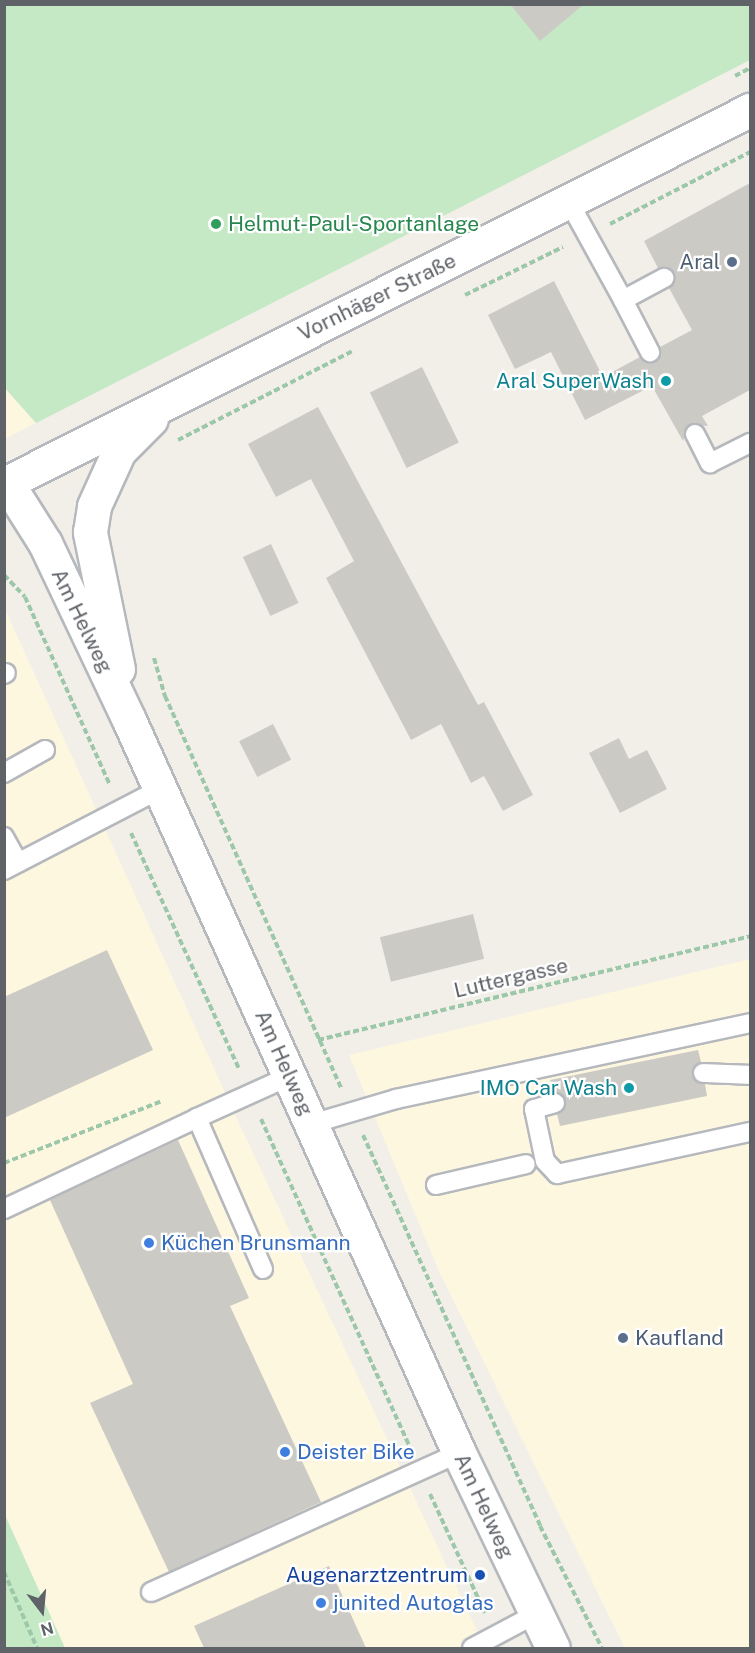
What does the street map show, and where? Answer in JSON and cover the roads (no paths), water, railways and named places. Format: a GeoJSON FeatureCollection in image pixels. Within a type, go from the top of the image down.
{"type":"FeatureCollection","features":[{"type":"Feature","properties":{"kind":"main road","name":"Vornhäger Straße"},"geometry":{"type":"LineString","coordinates":[[6,483],[750,111]]}},
{"type":"Feature","properties":{"kind":"main road"},"geometry":{"type":"LineString","coordinates":[[129,720],[90,532],[94,506],[118,451],[174,397]]}},
{"type":"Feature","properties":{"kind":"main road","name":"Am Helweg"},"geometry":{"type":"LineString","coordinates":[[6,483],[45,543],[129,720],[459,1454],[534,1615],[553,1648]]}},
{"type":"Feature","properties":{"kind":"lane"},"geometry":{"type":"LineString","coordinates":[[569,202],[650,352]]}},
{"type":"Feature","properties":{"kind":"lane"},"geometry":{"type":"LineString","coordinates":[[623,300],[664,278]]}},
{"type":"Feature","properties":{"kind":"lane"},"geometry":{"type":"LineString","coordinates":[[695,434],[710,463],[748,444]]}},
{"type":"Feature","properties":{"kind":"lane"},"geometry":{"type":"LineString","coordinates":[[4,773],[45,750]]}},
{"type":"Feature","properties":{"kind":"lane"},"geometry":{"type":"LineString","coordinates":[[4,837],[11,866],[160,789]]}},
{"type":"Feature","properties":{"kind":"lane"},"geometry":{"type":"LineString","coordinates":[[311,1125],[396,1099],[750,1023]]}},
{"type":"Feature","properties":{"kind":"lane"},"geometry":{"type":"LineString","coordinates":[[4,1209],[197,1118],[285,1065]]}},
{"type":"Feature","properties":{"kind":"lane"},"geometry":{"type":"LineString","coordinates":[[703,1073],[750,1075]]}},
{"type":"Feature","properties":{"kind":"lane"},"geometry":{"type":"LineString","coordinates":[[555,1102],[534,1109],[545,1161],[557,1174],[750,1132]]}},
{"type":"Feature","properties":{"kind":"lane"},"geometry":{"type":"LineString","coordinates":[[197,1118],[263,1269]]}},
{"type":"Feature","properties":{"kind":"lane"},"geometry":{"type":"LineString","coordinates":[[436,1185],[526,1164]]}},
{"type":"Feature","properties":{"kind":"lane"},"geometry":{"type":"LineString","coordinates":[[151,1592],[459,1454]]}},
{"type":"Feature","properties":{"kind":"lane"},"geometry":{"type":"LineString","coordinates":[[472,1648],[534,1615]]}},
{"type":"Feature","properties":{"kind":"place","name":"Helmut-Paul-Sportanlage"},"geometry":{"type":"Point","coordinates":[216,224]}},
{"type":"Feature","properties":{"kind":"place","name":"Aral"},"geometry":{"type":"Point","coordinates":[732,262]}},
{"type":"Feature","properties":{"kind":"place","name":"Aral SuperWash"},"geometry":{"type":"Point","coordinates":[666,381]}},
{"type":"Feature","properties":{"kind":"place","name":"IMO Car Wash"},"geometry":{"type":"Point","coordinates":[629,1088]}},
{"type":"Feature","properties":{"kind":"place","name":"Küchen Brunsmann"},"geometry":{"type":"Point","coordinates":[149,1243]}},
{"type":"Feature","properties":{"kind":"place","name":"Kaufland"},"geometry":{"type":"Point","coordinates":[623,1338]}},
{"type":"Feature","properties":{"kind":"place","name":"Deister Bike"},"geometry":{"type":"Point","coordinates":[285,1452]}},
{"type":"Feature","properties":{"kind":"place","name":"Augenarztzentrum"},"geometry":{"type":"Point","coordinates":[480,1575]}},
{"type":"Feature","properties":{"kind":"place","name":"junited Autoglas"},"geometry":{"type":"Point","coordinates":[321,1603]}}]}
